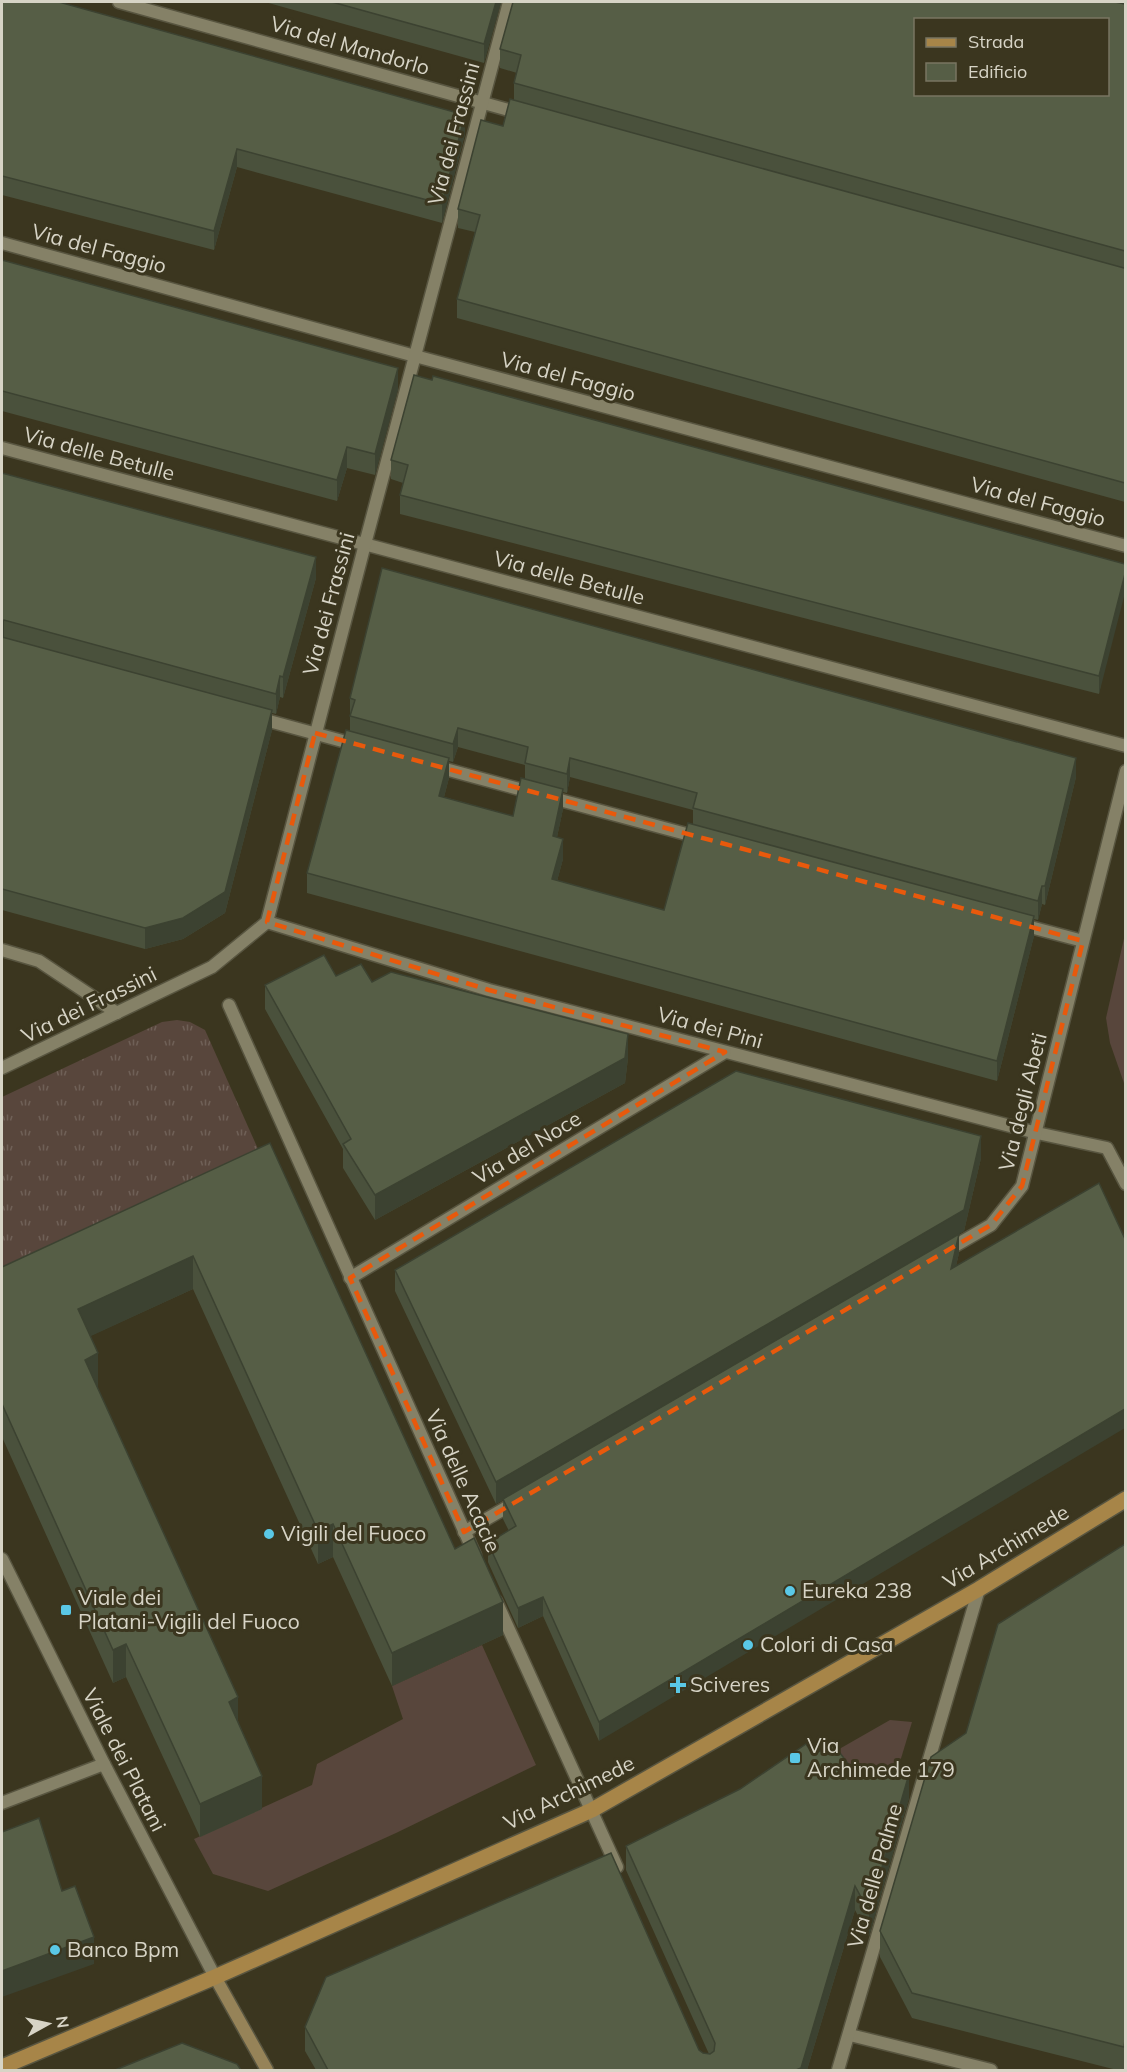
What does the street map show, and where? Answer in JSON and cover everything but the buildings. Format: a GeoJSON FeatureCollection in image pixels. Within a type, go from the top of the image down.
{"type":"FeatureCollection","features":[{"type":"Feature","properties":{"kind":"main road","name":"Via Archimede"},"geometry":{"type":"LineString","coordinates":[[6,2068],[592,1810],[979,1589],[1125,1499]]}},
{"type":"Feature","properties":{"kind":"main road"},"geometry":{"type":"LineString","coordinates":[[215,1977],[267,2070]]}},
{"type":"Feature","properties":{"kind":"street","name":"Via del Mandorlo"},"geometry":{"type":"LineString","coordinates":[[119,2],[540,118]]}},
{"type":"Feature","properties":{"kind":"street","name":"Via dei Frassini"},"geometry":{"type":"LineString","coordinates":[[2,1068],[212,968],[267,922],[509,2]]}},
{"type":"Feature","properties":{"kind":"street","name":"Via del Faggio"},"geometry":{"type":"LineString","coordinates":[[2,243],[1125,546]]}},
{"type":"Feature","properties":{"kind":"street","name":"Via delle Betulle"},"geometry":{"type":"LineString","coordinates":[[2,448],[1125,747]]}},
{"type":"Feature","properties":{"kind":"street"},"geometry":{"type":"LineString","coordinates":[[248,715],[373,749]]}},
{"type":"Feature","properties":{"kind":"street"},"geometry":{"type":"LineString","coordinates":[[419,761],[716,842]]}},
{"type":"Feature","properties":{"kind":"street","name":"Via degli Abeti"},"geometry":{"type":"LineString","coordinates":[[939,1255],[991,1225],[1022,1186],[1125,771]]}},
{"type":"Feature","properties":{"kind":"street"},"geometry":{"type":"LineString","coordinates":[[1003,919],[1083,941]]}},
{"type":"Feature","properties":{"kind":"street","name":"Via dei Pini"},"geometry":{"type":"LineString","coordinates":[[267,922],[489,990],[1037,1133],[1107,1148],[1125,1184]]}},
{"type":"Feature","properties":{"kind":"street"},"geometry":{"type":"LineString","coordinates":[[2,950],[39,961],[117,1013]]}},
{"type":"Feature","properties":{"kind":"street","name":"Via delle Acacie"},"geometry":{"type":"LineString","coordinates":[[229,1005],[479,1564]]}},
{"type":"Feature","properties":{"kind":"street","name":"Via del Noce"},"geometry":{"type":"LineString","coordinates":[[350,1278],[725,1052]]}},
{"type":"Feature","properties":{"kind":"street"},"geometry":{"type":"LineString","coordinates":[[464,1532],[526,1496]]}},
{"type":"Feature","properties":{"kind":"street","name":"Viale dei Platani"},"geometry":{"type":"LineString","coordinates":[[3,1565],[215,1977]]}},
{"type":"Feature","properties":{"kind":"street","name":"Via delle Acacie"},"geometry":{"type":"LineString","coordinates":[[488,1585],[621,1875]]}},
{"type":"Feature","properties":{"kind":"street","name":"Via delle Palme"},"geometry":{"type":"LineString","coordinates":[[838,2070],[979,1589]]}},
{"type":"Feature","properties":{"kind":"street"},"geometry":{"type":"LineString","coordinates":[[2,1803],[104,1764]]}},
{"type":"Feature","properties":{"kind":"street"},"geometry":{"type":"LineString","coordinates":[[850,2035],[991,2070]]}},
{"type":"Feature","properties":{"kind":"highlighted area"},"geometry":{"type":"Polygon","coordinates":[[[315,733],[1083,941],[1022,1186],[991,1225],[464,1532],[350,1278],[725,1052],[489,990],[267,922],[315,733]]]}},
{"type":"Feature","properties":{"kind":"green space"},"geometry":{"type":"Polygon","coordinates":[[[1125,934],[1126,1086],[1110,1043],[1106,1018],[1125,934]]]}},
{"type":"Feature","properties":{"kind":"green space"},"geometry":{"type":"Polygon","coordinates":[[[177,1020],[190,1022],[205,1030],[270,1176],[2,1300],[2,1097],[162,1022],[177,1020]]]}},
{"type":"Feature","properties":{"kind":"green space"},"geometry":{"type":"Polygon","coordinates":[[[482,1645],[536,1765],[396,1833],[268,1891],[213,1874],[194,1839],[312,1785],[317,1764],[403,1719],[392,1686],[482,1645]]]}},
{"type":"Feature","properties":{"kind":"green space"},"geometry":{"type":"Polygon","coordinates":[[[890,1720],[912,1722],[890,1795],[806,1768],[890,1720]]]}},
{"type":"Feature","properties":{"kind":"place","name":"Vigili del Fuoco"},"geometry":{"type":"Point","coordinates":[269,1534]}},
{"type":"Feature","properties":{"kind":"place","name":"Eureka 238"},"geometry":{"type":"Point","coordinates":[790,1591]}},
{"type":"Feature","properties":{"kind":"place","name":"Viale dei Platani-Vigili del Fuoco"},"geometry":{"type":"Point","coordinates":[66,1610]}},
{"type":"Feature","properties":{"kind":"place","name":"Colori di Casa"},"geometry":{"type":"Point","coordinates":[748,1645]}},
{"type":"Feature","properties":{"kind":"place","name":"Sciveres"},"geometry":{"type":"Point","coordinates":[678,1685]}},
{"type":"Feature","properties":{"kind":"place","name":"Via Archimede 179"},"geometry":{"type":"Point","coordinates":[795,1758]}},
{"type":"Feature","properties":{"kind":"place","name":"Banco Bpm"},"geometry":{"type":"Point","coordinates":[55,1950]}}]}
